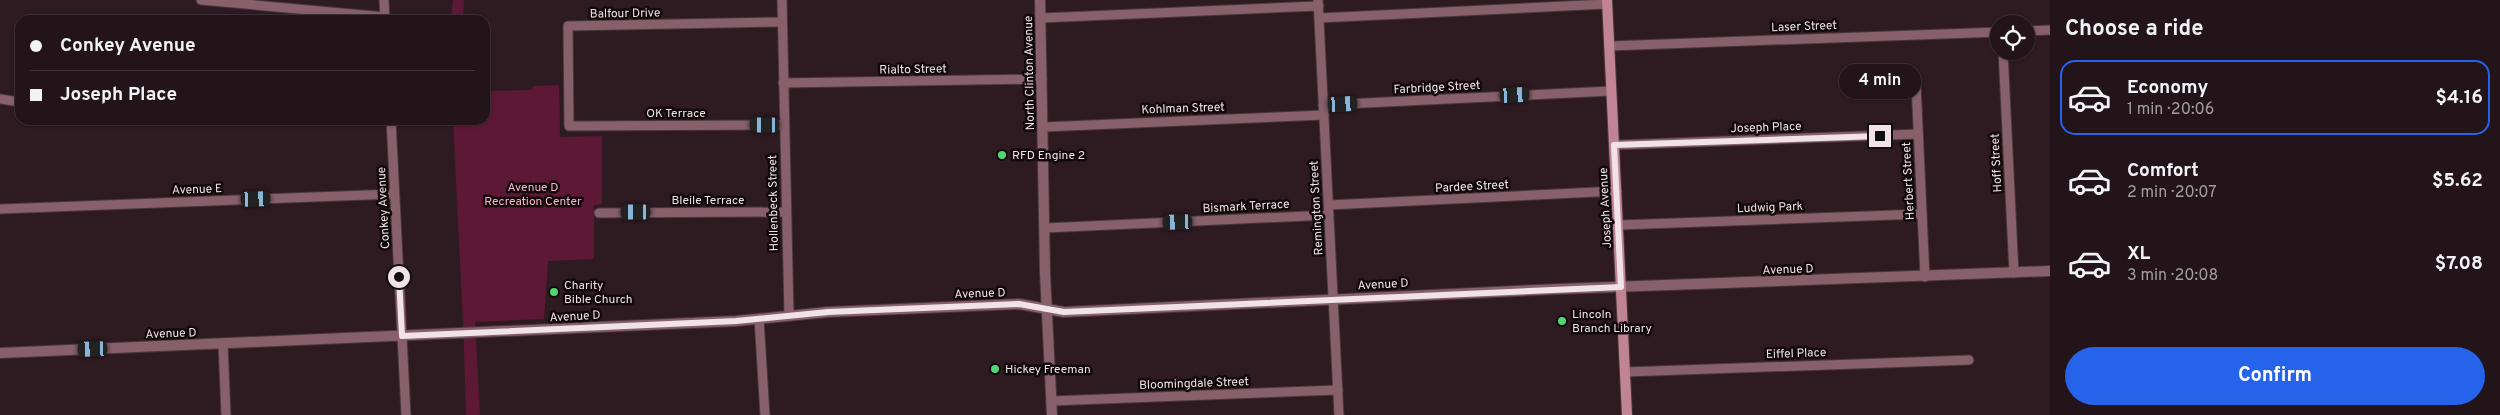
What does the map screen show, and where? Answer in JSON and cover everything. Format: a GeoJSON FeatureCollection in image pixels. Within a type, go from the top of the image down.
{"type":"FeatureCollection","features":[{"type":"Feature","properties":{"kind":"main road","name":"Joseph Avenue"},"geometry":{"type":"LineString","coordinates":[[1607,2],[1627,415]]}},
{"type":"Feature","properties":{"kind":"street"},"geometry":{"type":"LineString","coordinates":[[202,0],[354,15]]}},
{"type":"Feature","properties":{"kind":"street"},"geometry":{"type":"LineString","coordinates":[[384,0],[385,15]]}},
{"type":"Feature","properties":{"kind":"street","name":"Hollenbeck Street"},"geometry":{"type":"LineString","coordinates":[[782,0],[789,315]]}},
{"type":"Feature","properties":{"kind":"street","name":"North Clinton Avenue"},"geometry":{"type":"LineString","coordinates":[[1040,0],[1047,309],[1052,415]]}},
{"type":"Feature","properties":{"kind":"street"},"geometry":{"type":"LineString","coordinates":[[1319,18],[1607,2]]}},
{"type":"Feature","properties":{"kind":"street"},"geometry":{"type":"LineString","coordinates":[[1041,18],[1318,3]]}},
{"type":"Feature","properties":{"kind":"street","name":"Remington Street"},"geometry":{"type":"LineString","coordinates":[[1318,3],[1339,415]]}},
{"type":"Feature","properties":{"kind":"street","name":"Balfour Drive"},"geometry":{"type":"LineString","coordinates":[[569,126],[568,26],[782,22]]}},
{"type":"Feature","properties":{"kind":"street"},"geometry":{"type":"LineString","coordinates":[[2035,31],[2050,30]]}},
{"type":"Feature","properties":{"kind":"street","name":"Laser Street"},"geometry":{"type":"LineString","coordinates":[[1609,46],[1990,32]]}},
{"type":"Feature","properties":{"kind":"street","name":"Hoff Street"},"geometry":{"type":"LineString","coordinates":[[2003,60],[2014,273]]}},
{"type":"Feature","properties":{"kind":"street","name":"Rialto Street"},"geometry":{"type":"LineString","coordinates":[[784,83],[1042,79]]}},
{"type":"Feature","properties":{"kind":"street","name":"Herbert Street"},"geometry":{"type":"LineString","coordinates":[[1916,84],[1925,277]]}},
{"type":"Feature","properties":{"kind":"street","name":"Farbridge Street"},"geometry":{"type":"LineString","coordinates":[[1324,105],[1611,91]]}},
{"type":"Feature","properties":{"kind":"street"},"geometry":{"type":"LineString","coordinates":[[0,100],[15,102]]}},
{"type":"Feature","properties":{"kind":"street","name":"Kohlman Street"},"geometry":{"type":"LineString","coordinates":[[1043,127],[1324,115]]}},
{"type":"Feature","properties":{"kind":"street","name":"OK Terrace"},"geometry":{"type":"LineString","coordinates":[[569,126],[784,124]]}},
{"type":"Feature","properties":{"kind":"street","name":"Conkey Avenue"},"geometry":{"type":"LineString","coordinates":[[391,125],[406,415]]}},
{"type":"Feature","properties":{"kind":"street","name":"Joseph Place"},"geometry":{"type":"LineString","coordinates":[[1614,145],[1918,134]]}},
{"type":"Feature","properties":{"kind":"street","name":"Pardee Street"},"geometry":{"type":"LineString","coordinates":[[1329,205],[1617,191]]}},
{"type":"Feature","properties":{"kind":"street","name":"Avenue E"},"geometry":{"type":"LineString","coordinates":[[0,209],[394,194]]}},
{"type":"Feature","properties":{"kind":"street","name":"Bleile Terrace"},"geometry":{"type":"LineString","coordinates":[[599,212],[786,212]]}},
{"type":"Feature","properties":{"kind":"street","name":"Ludwig Park"},"geometry":{"type":"LineString","coordinates":[[1618,226],[1922,214]]}},
{"type":"Feature","properties":{"kind":"street","name":"Bismark Terrace"},"geometry":{"type":"LineString","coordinates":[[1045,228],[1329,215]]}},
{"type":"Feature","properties":{"kind":"street","name":"Avenue D"},"geometry":{"type":"LineString","coordinates":[[0,353],[759,319],[789,315],[1019,304],[1064,312],[1621,287],[2050,271]]}},
{"type":"Feature","properties":{"kind":"street"},"geometry":{"type":"LineString","coordinates":[[759,319],[765,415]]}},
{"type":"Feature","properties":{"kind":"street"},"geometry":{"type":"LineString","coordinates":[[223,344],[226,415]]}},
{"type":"Feature","properties":{"kind":"street","name":"Eiffel Place"},"geometry":{"type":"LineString","coordinates":[[1625,372],[1969,360]]}},
{"type":"Feature","properties":{"kind":"street","name":"Bloomingdale Street"},"geometry":{"type":"LineString","coordinates":[[1051,401],[1338,390]]}},
{"type":"Feature","properties":{"kind":"green space"},"geometry":{"type":"Polygon","coordinates":[[[453,0],[464,0],[463,15],[452,15],[453,0]]]}},
{"type":"Feature","properties":{"kind":"green space","name":"Avenue D Recreation Center"},"geometry":{"type":"Polygon","coordinates":[[[559,85],[560,137],[602,136],[602,204],[594,205],[594,259],[548,261],[544,319],[475,322],[480,415],[466,415],[453,125],[490,125],[490,91],[532,90],[533,86],[559,85]]]}},
{"type":"Feature","properties":{"kind":"place","name":"RFD Engine 2"},"geometry":{"type":"Point","coordinates":[1002,155]}},
{"type":"Feature","properties":{"kind":"place","name":"Charity Bible Church"},"geometry":{"type":"Point","coordinates":[554,292]}},
{"type":"Feature","properties":{"kind":"place","name":"Lincoln Branch Library"},"geometry":{"type":"Point","coordinates":[1562,321]}},
{"type":"Feature","properties":{"kind":"place","name":"Hickey Freeman"},"geometry":{"type":"Point","coordinates":[995,369]}},
{"type":"Feature","properties":{"kind":"route"},"geometry":{"type":"LineString","coordinates":[[399,277],[402,336],[736,321],[828,312],[1019,304],[1037,305],[1053,311],[1064,312],[1621,287],[1614,145],[1880,136]]}}]}
